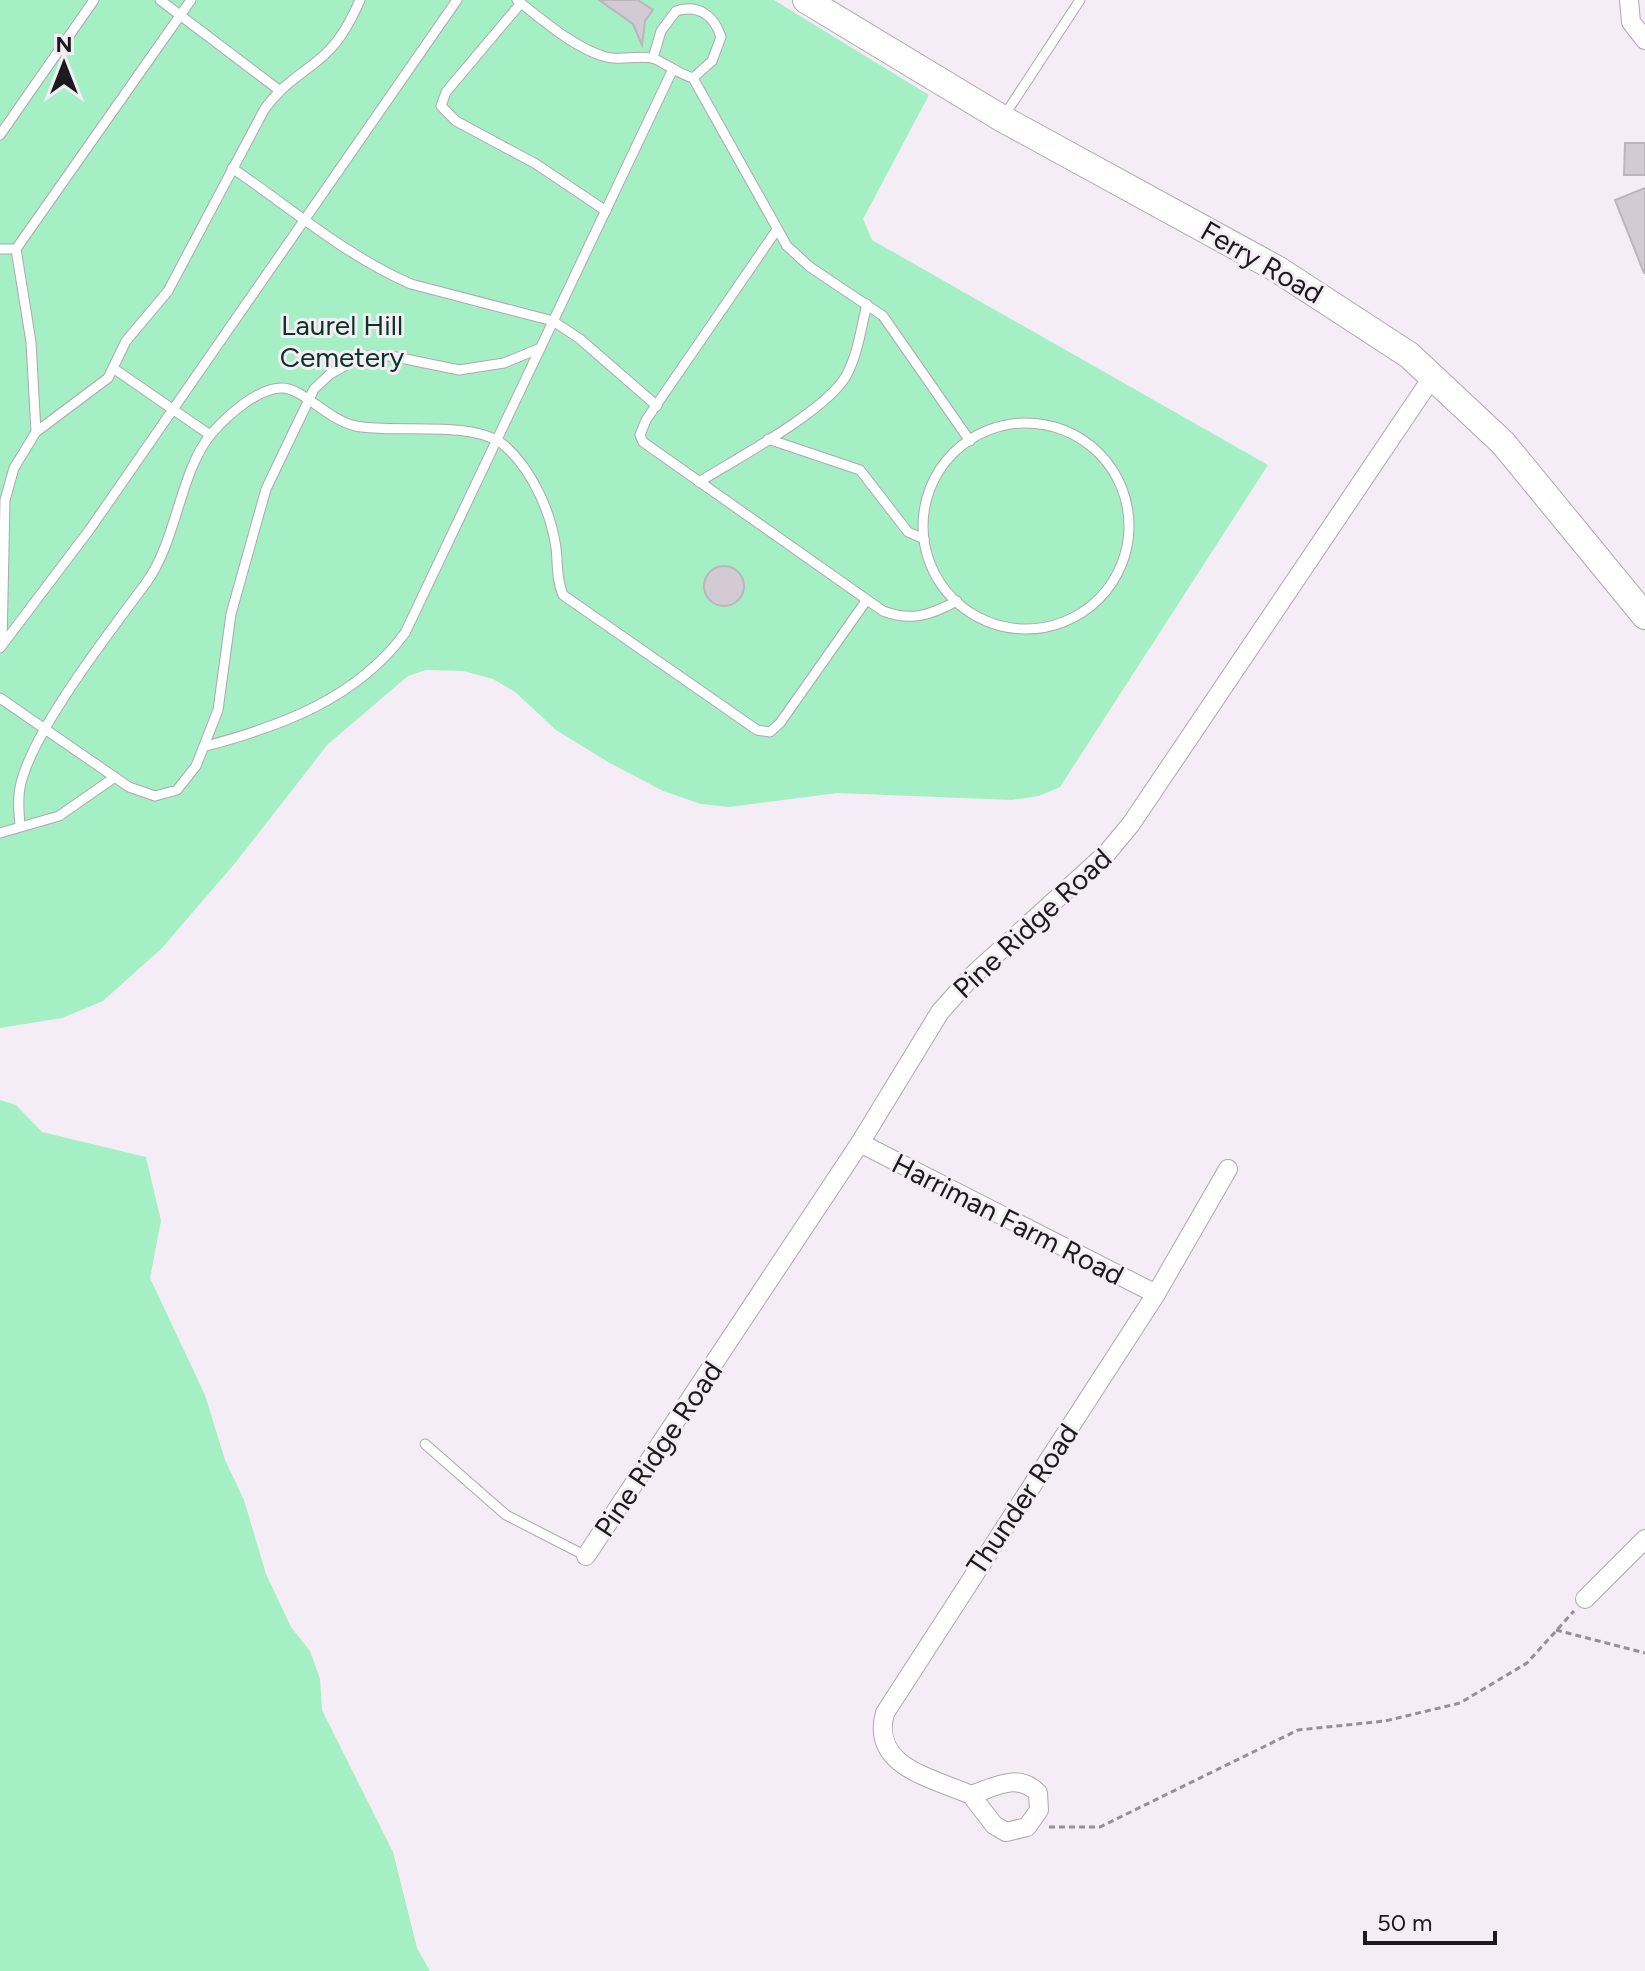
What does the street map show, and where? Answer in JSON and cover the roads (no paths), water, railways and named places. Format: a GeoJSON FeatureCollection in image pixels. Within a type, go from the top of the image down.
{"type":"FeatureCollection","features":[{"type":"Feature","properties":{"kind":"main road","name":"Ferry Road"},"geometry":{"type":"LineString","coordinates":[[806,0],[1003,119],[1277,269],[1377,332],[1433,376],[1503,443],[1645,616]]}},
{"type":"Feature","properties":{"kind":"street"},"geometry":{"type":"LineString","coordinates":[[1629,0],[1631,22],[1645,40]]}},
{"type":"Feature","properties":{"kind":"street","name":"Pine Ridge Road"},"geometry":{"type":"LineString","coordinates":[[586,1556],[860,1143],[940,1012],[989,959],[1107,853],[1131,824],[1433,376]]}},
{"type":"Feature","properties":{"kind":"street","name":"Harriman Farm Road"},"geometry":{"type":"LineString","coordinates":[[860,1143],[1156,1294]]}},
{"type":"Feature","properties":{"kind":"street","name":"Thunder Road"},"geometry":{"type":"LineString","coordinates":[[971,1795],[1017,1781],[1038,1793],[1039,1810],[1027,1827],[1013,1833],[1000,1829],[971,1795],[892,1756],[881,1739],[885,1713],[1156,1294],[1228,1169]]}},
{"type":"Feature","properties":{"kind":"street"},"geometry":{"type":"LineString","coordinates":[[1585,1599],[1645,1539]]}},
{"type":"Feature","properties":{"kind":"lane"},"geometry":{"type":"LineString","coordinates":[[0,135],[94,0]]}},
{"type":"Feature","properties":{"kind":"lane"},"geometry":{"type":"LineString","coordinates":[[160,0],[279,90]]}},
{"type":"Feature","properties":{"kind":"lane"},"geometry":{"type":"LineString","coordinates":[[36,432],[31,342],[16,249],[191,0]]}},
{"type":"Feature","properties":{"kind":"lane"},"geometry":{"type":"LineString","coordinates":[[1,646],[3,499],[14,468],[36,432],[84,400],[108,378],[126,341],[168,291],[232,168],[279,90],[341,38],[360,0]]}},
{"type":"Feature","properties":{"kind":"lane"},"geometry":{"type":"LineString","coordinates":[[1,646],[45,592],[457,0]]}},
{"type":"Feature","properties":{"kind":"lane"},"geometry":{"type":"LineString","coordinates":[[1003,119],[1080,0]]}},
{"type":"Feature","properties":{"kind":"lane"},"geometry":{"type":"LineString","coordinates":[[606,211],[536,164],[456,121],[441,106],[446,92],[519,2],[568,37],[604,57],[623,60],[653,58],[672,71],[693,78],[746,168],[776,231],[799,259],[867,304],[893,327],[970,441]]}},
{"type":"Feature","properties":{"kind":"lane"},"geometry":{"type":"LineString","coordinates":[[653,58],[668,20],[676,11],[697,9],[709,16],[721,37],[712,61],[693,78]]}},
{"type":"Feature","properties":{"kind":"lane"},"geometry":{"type":"LineString","coordinates":[[206,746],[321,706],[386,656],[410,625],[672,71]]}},
{"type":"Feature","properties":{"kind":"lane"},"geometry":{"type":"LineString","coordinates":[[232,168],[364,260],[411,284],[553,321],[580,339],[657,406]]}},
{"type":"Feature","properties":{"kind":"lane"},"geometry":{"type":"LineString","coordinates":[[776,231],[642,428],[643,442],[866,601],[909,618],[930,615],[957,601]]}},
{"type":"Feature","properties":{"kind":"lane"},"geometry":{"type":"LineString","coordinates":[[0,249],[16,249]]}},
{"type":"Feature","properties":{"kind":"lane"},"geometry":{"type":"LineString","coordinates":[[699,482],[817,406],[845,377],[867,304]]}},
{"type":"Feature","properties":{"kind":"lane"},"geometry":{"type":"LineString","coordinates":[[0,698],[98,762],[115,777],[149,795],[170,794],[182,786],[206,746],[218,710],[231,614],[250,538],[266,489],[307,400],[330,374],[363,356],[391,356],[459,370],[504,363],[538,349]]}},
{"type":"Feature","properties":{"kind":"lane"},"geometry":{"type":"LineString","coordinates":[[113,368],[170,411],[210,435]]}},
{"type":"Feature","properties":{"kind":"lane"},"geometry":{"type":"LineString","coordinates":[[20,826],[21,783],[46,730],[155,570],[198,456],[210,435],[249,402],[275,389],[290,389],[338,420],[359,427],[462,433],[495,440],[522,466],[544,505],[555,546],[559,586],[569,602],[757,730],[770,732],[780,723],[866,601]]}},
{"type":"Feature","properties":{"kind":"lane"},"geometry":{"type":"LineString","coordinates":[[1020,424],[1053,427],[1083,441],[1116,477],[1127,508],[1128,541],[1118,572],[1104,592],[1086,609],[1056,624],[1024,629],[1007,627],[976,616],[957,601],[932,568],[924,539],[924,512],[931,488],[947,459],[988,431],[1020,424]]}},
{"type":"Feature","properties":{"kind":"lane"},"geometry":{"type":"LineString","coordinates":[[768,439],[860,470],[908,532],[924,539]]}},
{"type":"Feature","properties":{"kind":"lane"},"geometry":{"type":"LineString","coordinates":[[0,833],[59,816],[115,777]]}},
{"type":"Feature","properties":{"kind":"lane"},"geometry":{"type":"LineString","coordinates":[[425,1444],[506,1515],[586,1556]]}},
{"type":"Feature","properties":{"kind":"park label","name":"Laurel Hill Cemetery"},"geometry":{"type":"Point","coordinates":[342,341]}}]}
